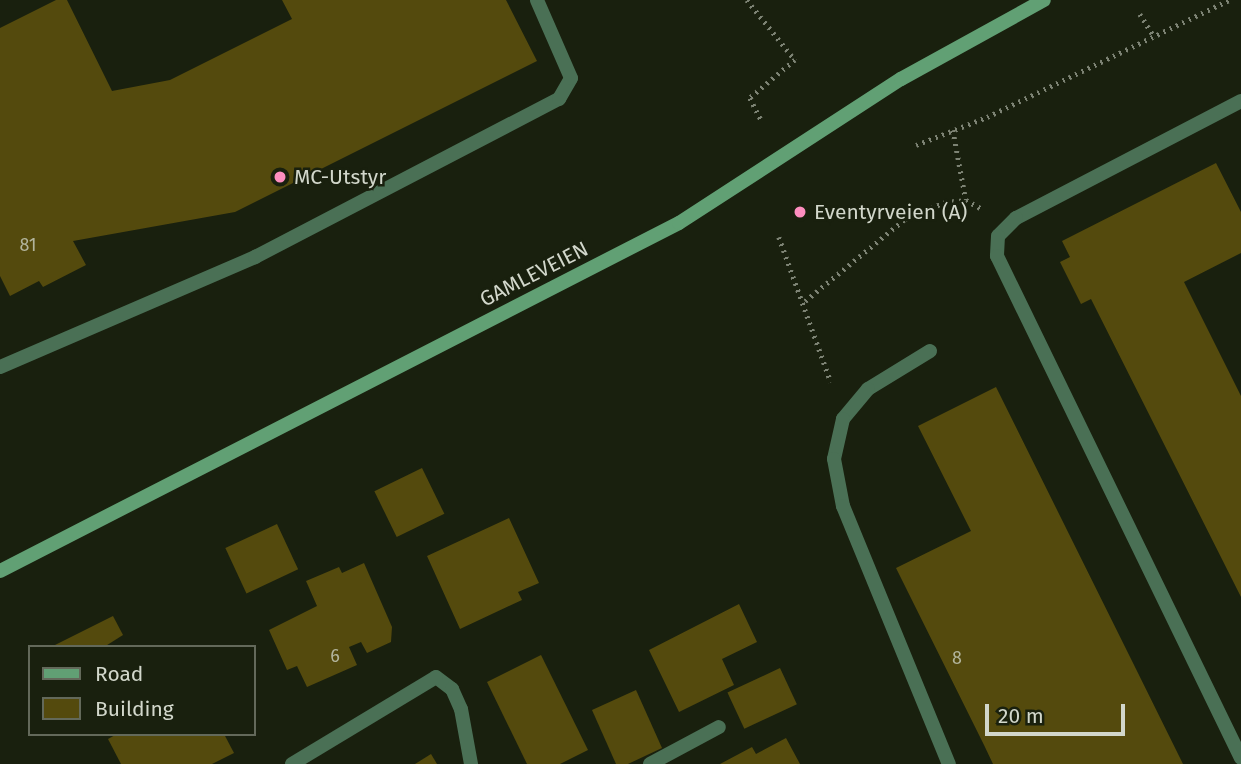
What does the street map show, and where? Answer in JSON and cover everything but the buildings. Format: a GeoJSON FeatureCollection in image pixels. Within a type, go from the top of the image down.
{"type":"FeatureCollection","features":[{"type":"Feature","properties":{"kind":"main road","name":"GAMLEVEIEN"},"geometry":{"type":"LineString","coordinates":[[0,571],[680,223],[901,79],[1044,0]]}},
{"type":"Feature","properties":{"kind":"main road","name":"GAMLEVEIEN"},"geometry":{"type":"LineString","coordinates":[[0,583],[28,559]]}},
{"type":"Feature","properties":{"kind":"street"},"geometry":{"type":"LineString","coordinates":[[0,367],[255,257],[559,99],[571,78],[537,0]]}},
{"type":"Feature","properties":{"kind":"street"},"geometry":{"type":"LineString","coordinates":[[1241,101],[1009,225],[998,236],[997,256],[1241,758]]}},
{"type":"Feature","properties":{"kind":"street"},"geometry":{"type":"LineString","coordinates":[[930,351],[868,388],[844,419],[834,459],[843,506],[949,764]]}},
{"type":"Feature","properties":{"kind":"street"},"geometry":{"type":"LineString","coordinates":[[292,764],[436,677],[452,689],[461,709],[471,764]]}},
{"type":"Feature","properties":{"kind":"street"},"geometry":{"type":"LineString","coordinates":[[650,764],[719,727]]}},
{"type":"Feature","properties":{"kind":"path"},"geometry":{"type":"LineString","coordinates":[[747,0],[795,60],[750,98],[761,120]]}},
{"type":"Feature","properties":{"kind":"path"},"geometry":{"type":"LineString","coordinates":[[916,145],[1155,38],[1229,0]]}},
{"type":"Feature","properties":{"kind":"path"},"geometry":{"type":"LineString","coordinates":[[1140,14],[1155,38]]}},
{"type":"Feature","properties":{"kind":"path"},"geometry":{"type":"LineString","coordinates":[[953,130],[966,200]]}},
{"type":"Feature","properties":{"kind":"path"},"geometry":{"type":"LineString","coordinates":[[805,301],[905,219],[945,202],[966,200],[1009,225]]}},
{"type":"Feature","properties":{"kind":"path"},"geometry":{"type":"LineString","coordinates":[[779,237],[805,301],[844,419]]}},
{"type":"Feature","properties":{"kind":"place","name":"MC-Utstyr"},"geometry":{"type":"Point","coordinates":[280,177]}},
{"type":"Feature","properties":{"kind":"place","name":"Eventyrveien (A)"},"geometry":{"type":"Point","coordinates":[800,212]}}]}
